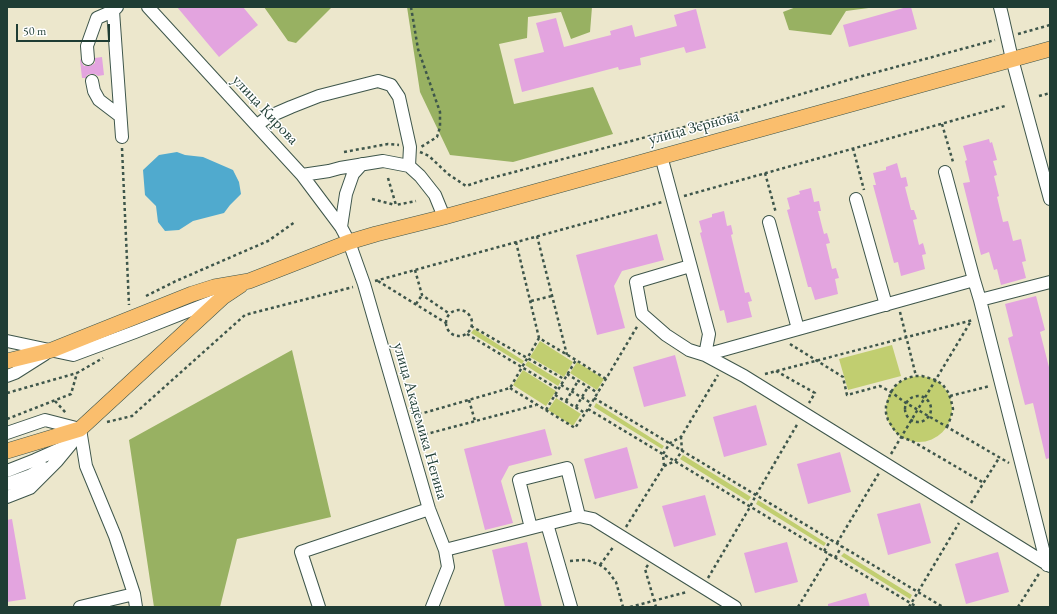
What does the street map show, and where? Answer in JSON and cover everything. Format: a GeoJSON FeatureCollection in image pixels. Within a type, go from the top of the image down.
{"type":"FeatureCollection","features":[{"type":"Feature","properties":{"kind":"main road","name":"улица Зернова"},"geometry":{"type":"LineString","coordinates":[[249,281],[349,242],[376,234],[444,217],[1050,49]]}},
{"type":"Feature","properties":{"kind":"main road"},"geometry":{"type":"LineString","coordinates":[[7,361],[52,350],[131,312],[214,287],[249,281]]}},
{"type":"Feature","properties":{"kind":"main road"},"geometry":{"type":"LineString","coordinates":[[7,451],[80,429],[223,297],[249,281]]}},
{"type":"Feature","properties":{"kind":"street","name":"улица Кирова"},"geometry":{"type":"LineString","coordinates":[[148,7],[302,175],[341,227],[349,242]]}},
{"type":"Feature","properties":{"kind":"street"},"geometry":{"type":"LineString","coordinates":[[1000,7],[1012,59],[1050,199]]}},
{"type":"Feature","properties":{"kind":"street"},"geometry":{"type":"LineString","coordinates":[[88,59],[87,46],[97,18],[115,9],[122,137]]}},
{"type":"Feature","properties":{"kind":"street"},"geometry":{"type":"LineString","coordinates":[[92,80],[94,92],[99,100],[120,116]]}},
{"type":"Feature","properties":{"kind":"street"},"geometry":{"type":"LineString","coordinates":[[257,125],[268,117],[313,98],[378,82],[392,85],[399,97],[412,148],[408,166]]}},
{"type":"Feature","properties":{"kind":"street"},"geometry":{"type":"LineString","coordinates":[[661,156],[709,334],[705,355]]}},
{"type":"Feature","properties":{"kind":"street"},"geometry":{"type":"LineString","coordinates":[[302,175],[382,161],[408,166],[420,176],[435,195],[444,217]]}},
{"type":"Feature","properties":{"kind":"street"},"geometry":{"type":"LineString","coordinates":[[341,227],[346,194],[354,174],[362,164]]}},
{"type":"Feature","properties":{"kind":"street"},"geometry":{"type":"LineString","coordinates":[[945,172],[980,300],[1046,567]]}},
{"type":"Feature","properties":{"kind":"street"},"geometry":{"type":"LineString","coordinates":[[856,199],[892,303]]}},
{"type":"Feature","properties":{"kind":"street"},"geometry":{"type":"LineString","coordinates":[[768,222],[798,329]]}},
{"type":"Feature","properties":{"kind":"street","name":"улица Академика Негина"},"geometry":{"type":"LineString","coordinates":[[349,242],[364,284],[429,509],[445,550],[448,567],[432,607]]}},
{"type":"Feature","properties":{"kind":"street"},"geometry":{"type":"LineString","coordinates":[[690,266],[636,282],[642,314],[666,335],[689,350],[705,355],[744,376],[965,514],[1046,567]]}},
{"type":"Feature","properties":{"kind":"street"},"geometry":{"type":"LineString","coordinates":[[705,355],[974,280]]}},
{"type":"Feature","properties":{"kind":"street"},"geometry":{"type":"LineString","coordinates":[[980,300],[1050,282]]}},
{"type":"Feature","properties":{"kind":"street"},"geometry":{"type":"LineString","coordinates":[[7,341],[72,355],[223,297]]}},
{"type":"Feature","properties":{"kind":"street"},"geometry":{"type":"LineString","coordinates":[[7,376],[15,373],[52,350]]}},
{"type":"Feature","properties":{"kind":"street"},"geometry":{"type":"LineString","coordinates":[[7,433],[45,420],[80,429]]}},
{"type":"Feature","properties":{"kind":"street"},"geometry":{"type":"LineString","coordinates":[[7,498],[30,488],[57,461],[71,444],[80,429]]}},
{"type":"Feature","properties":{"kind":"street"},"geometry":{"type":"LineString","coordinates":[[80,429],[86,466],[115,536],[134,594],[136,607]]}},
{"type":"Feature","properties":{"kind":"street"},"geometry":{"type":"LineString","coordinates":[[7,471],[71,444]]}},
{"type":"Feature","properties":{"kind":"street"},"geometry":{"type":"LineString","coordinates":[[7,484],[29,476],[57,461]]}},
{"type":"Feature","properties":{"kind":"street"},"geometry":{"type":"LineString","coordinates":[[531,528],[519,480],[567,468],[579,516]]}},
{"type":"Feature","properties":{"kind":"street"},"geometry":{"type":"LineString","coordinates":[[319,607],[301,552],[429,509]]}},
{"type":"Feature","properties":{"kind":"street"},"geometry":{"type":"LineString","coordinates":[[445,550],[579,516],[592,519],[735,607]]}},
{"type":"Feature","properties":{"kind":"street"},"geometry":{"type":"LineString","coordinates":[[546,524],[570,607]]}},
{"type":"Feature","properties":{"kind":"street"},"geometry":{"type":"LineString","coordinates":[[80,607],[134,594]]}},
{"type":"Feature","properties":{"kind":"path"},"geometry":{"type":"LineString","coordinates":[[411,7],[418,49],[440,112],[440,127],[437,137],[425,145],[412,148]]}},
{"type":"Feature","properties":{"kind":"path"},"geometry":{"type":"LineString","coordinates":[[344,152],[388,144],[412,148],[429,156],[448,174],[466,186],[491,178],[748,110],[855,78],[1050,25]]}},
{"type":"Feature","properties":{"kind":"path"},"geometry":{"type":"LineString","coordinates":[[1039,96],[1050,94]]}},
{"type":"Feature","properties":{"kind":"path"},"geometry":{"type":"LineString","coordinates":[[102,424],[132,416],[244,315],[378,281],[1005,106]]}},
{"type":"Feature","properties":{"kind":"path"},"geometry":{"type":"LineString","coordinates":[[942,124],[954,169],[945,172]]}},
{"type":"Feature","properties":{"kind":"path"},"geometry":{"type":"LineString","coordinates":[[122,137],[131,312]]}},
{"type":"Feature","properties":{"kind":"path"},"geometry":{"type":"LineString","coordinates":[[853,148],[866,196],[856,199]]}},
{"type":"Feature","properties":{"kind":"path"},"geometry":{"type":"LineString","coordinates":[[765,173],[778,219],[768,222]]}},
{"type":"Feature","properties":{"kind":"path"},"geometry":{"type":"LineString","coordinates":[[388,178],[396,205]]}},
{"type":"Feature","properties":{"kind":"path"},"geometry":{"type":"LineString","coordinates":[[372,199],[396,205],[416,201]]}},
{"type":"Feature","properties":{"kind":"path"},"geometry":{"type":"LineString","coordinates":[[143,298],[176,281],[268,241],[295,222]]}},
{"type":"Feature","properties":{"kind":"path"},"geometry":{"type":"LineString","coordinates":[[537,236],[568,355]]}},
{"type":"Feature","properties":{"kind":"path"},"geometry":{"type":"LineString","coordinates":[[403,419],[510,388],[539,338],[516,242]]}},
{"type":"Feature","properties":{"kind":"path"},"geometry":{"type":"LineString","coordinates":[[415,270],[422,295],[450,314]]}},
{"type":"Feature","properties":{"kind":"path"},"geometry":{"type":"LineString","coordinates":[[378,281],[446,322]]}},
{"type":"Feature","properties":{"kind":"path"},"geometry":{"type":"LineString","coordinates":[[416,304],[422,295]]}},
{"type":"Feature","properties":{"kind":"path"},"geometry":{"type":"LineString","coordinates":[[530,301],[552,296]]}},
{"type":"Feature","properties":{"kind":"path"},"geometry":{"type":"LineString","coordinates":[[131,312],[136,302]]}},
{"type":"Feature","properties":{"kind":"path"},"geometry":{"type":"LineString","coordinates":[[892,303],[906,338],[916,376]]}},
{"type":"Feature","properties":{"kind":"path"},"geometry":{"type":"LineString","coordinates":[[460,310],[469,315],[472,326],[467,334],[457,336],[449,332],[446,327],[446,322],[450,314],[454,311],[460,310]]}},
{"type":"Feature","properties":{"kind":"path"},"geometry":{"type":"LineString","coordinates":[[510,388],[575,428],[644,316]]}},
{"type":"Feature","properties":{"kind":"path"},"geometry":{"type":"LineString","coordinates":[[762,375],[984,317]]}},
{"type":"Feature","properties":{"kind":"path"},"geometry":{"type":"LineString","coordinates":[[837,544],[972,321]]}},
{"type":"Feature","properties":{"kind":"path"},"geometry":{"type":"LineString","coordinates":[[472,326],[564,379]]}},
{"type":"Feature","properties":{"kind":"path"},"geometry":{"type":"LineString","coordinates":[[467,334],[558,389]]}},
{"type":"Feature","properties":{"kind":"path"},"geometry":{"type":"LineString","coordinates":[[776,335],[843,377],[847,395],[880,386],[1008,463],[1021,463]]}},
{"type":"Feature","properties":{"kind":"path"},"geometry":{"type":"LineString","coordinates":[[539,338],[606,379]]}},
{"type":"Feature","properties":{"kind":"path"},"geometry":{"type":"LineString","coordinates":[[7,393],[77,373],[103,358]]}},
{"type":"Feature","properties":{"kind":"path"},"geometry":{"type":"LineString","coordinates":[[546,410],[576,360]]}},
{"type":"Feature","properties":{"kind":"path"},"geometry":{"type":"LineString","coordinates":[[630,607],[703,587],[815,393],[776,371]]}},
{"type":"Feature","properties":{"kind":"path"},"geometry":{"type":"LineString","coordinates":[[7,419],[72,394],[77,373]]}},
{"type":"Feature","properties":{"kind":"path"},"geometry":{"type":"LineString","coordinates":[[567,374],[598,392]]}},
{"type":"Feature","properties":{"kind":"path"},"geometry":{"type":"LineString","coordinates":[[664,466],[663,454],[670,443],[681,437],[718,375]]}},
{"type":"Feature","properties":{"kind":"path"},"geometry":{"type":"LineString","coordinates":[[947,427],[953,409],[950,396],[943,385],[929,377],[916,376],[907,378],[895,386],[886,406],[888,420],[895,431],[901,437],[912,441],[984,483]]}},
{"type":"Feature","properties":{"kind":"path"},"geometry":{"type":"LineString","coordinates":[[566,401],[578,381]]}},
{"type":"Feature","properties":{"kind":"path"},"geometry":{"type":"LineString","coordinates":[[950,396],[1001,383]]}},
{"type":"Feature","properties":{"kind":"path"},"geometry":{"type":"LineString","coordinates":[[561,385],[591,403]]}},
{"type":"Feature","properties":{"kind":"path"},"geometry":{"type":"LineString","coordinates":[[576,407],[588,387]]}},
{"type":"Feature","properties":{"kind":"path"},"geometry":{"type":"LineString","coordinates":[[555,395],[585,413]]}},
{"type":"Feature","properties":{"kind":"path"},"geometry":{"type":"LineString","coordinates":[[914,396],[925,398],[930,403],[930,416],[920,422],[911,421],[905,413],[906,403],[914,396]]}},
{"type":"Feature","properties":{"kind":"path"},"geometry":{"type":"LineString","coordinates":[[594,398],[943,607]]}},
{"type":"Feature","properties":{"kind":"path"},"geometry":{"type":"LineString","coordinates":[[469,400],[475,421]]}},
{"type":"Feature","properties":{"kind":"path"},"geometry":{"type":"LineString","coordinates":[[409,438],[536,404]]}},
{"type":"Feature","properties":{"kind":"path"},"geometry":{"type":"LineString","coordinates":[[588,409],[918,607]]}},
{"type":"Feature","properties":{"kind":"path"},"geometry":{"type":"LineString","coordinates":[[600,565],[664,466],[675,461],[682,451],[681,437]]}},
{"type":"Feature","properties":{"kind":"path"},"geometry":{"type":"LineString","coordinates":[[909,607],[999,458]]}},
{"type":"Feature","properties":{"kind":"path"},"geometry":{"type":"LineString","coordinates":[[824,551],[831,540]]}},
{"type":"Feature","properties":{"kind":"path"},"geometry":{"type":"LineString","coordinates":[[835,558],[842,546]]}},
{"type":"Feature","properties":{"kind":"path"},"geometry":{"type":"LineString","coordinates":[[798,607],[830,554]]}},
{"type":"Feature","properties":{"kind":"path"},"geometry":{"type":"LineString","coordinates":[[655,557],[645,569],[656,607]]}},
{"type":"Feature","properties":{"kind":"path"},"geometry":{"type":"LineString","coordinates":[[558,564],[581,560],[594,562],[600,565],[612,575],[616,582],[624,607]]}},
{"type":"Feature","properties":{"kind":"path"},"geometry":{"type":"LineString","coordinates":[[1018,607],[1046,567]]}},
{"type":"Feature","properties":{"kind":"green space"},"geometry":{"type":"Polygon","coordinates":[[[264,7],[332,7],[296,43],[288,41],[264,7]]]}},
{"type":"Feature","properties":{"kind":"green space"},"geometry":{"type":"Polygon","coordinates":[[[407,7],[592,7],[590,32],[571,39],[561,12],[528,17],[527,38],[499,44],[514,104],[593,87],[613,134],[513,162],[450,155],[420,92],[407,7]]]}},
{"type":"Feature","properties":{"kind":"green space"},"geometry":{"type":"Polygon","coordinates":[[[796,7],[876,7],[846,11],[831,35],[789,30],[783,12],[796,7]]]}},
{"type":"Feature","properties":{"kind":"green space"},"geometry":{"type":"Polygon","coordinates":[[[474,329],[524,361],[522,364],[471,333],[474,329]]]}},
{"type":"Feature","properties":{"kind":"green space"},"geometry":{"type":"Polygon","coordinates":[[[540,341],[573,362],[564,377],[530,357],[540,341]]]}},
{"type":"Feature","properties":{"kind":"green space"},"geometry":{"type":"Polygon","coordinates":[[[892,345],[901,376],[848,390],[839,359],[892,345]]]}},
{"type":"Feature","properties":{"kind":"green space"},"geometry":{"type":"Polygon","coordinates":[[[292,350],[331,517],[237,539],[220,607],[154,607],[129,440],[292,350]]]}},
{"type":"Feature","properties":{"kind":"green space"},"geometry":{"type":"Polygon","coordinates":[[[528,361],[561,381],[558,386],[525,365],[528,361]]]}},
{"type":"Feature","properties":{"kind":"green space"},"geometry":{"type":"Polygon","coordinates":[[[577,362],[604,379],[597,390],[570,373],[577,362]]]}},
{"type":"Feature","properties":{"kind":"green space"},"geometry":{"type":"Polygon","coordinates":[[[523,370],[556,391],[546,406],[513,385],[523,370]]]}},
{"type":"Feature","properties":{"kind":"green space"},"geometry":{"type":"Polygon","coordinates":[[[919,376],[932,378],[942,386],[950,396],[952,409],[950,422],[942,432],[932,440],[919,442],[906,440],[896,432],[888,422],[886,409],[888,396],[896,386],[906,378],[919,376]]]}},
{"type":"Feature","properties":{"kind":"green space"},"geometry":{"type":"Polygon","coordinates":[[[556,398],[581,414],[573,426],[548,410],[556,398]]]}},
{"type":"Feature","properties":{"kind":"green space"},"geometry":{"type":"Polygon","coordinates":[[[596,403],[664,446],[662,449],[594,407],[596,403]]]}},
{"type":"Feature","properties":{"kind":"green space"},"geometry":{"type":"Polygon","coordinates":[[[683,455],[751,497],[748,501],[680,459],[683,455]]]}},
{"type":"Feature","properties":{"kind":"green space"},"geometry":{"type":"Polygon","coordinates":[[[758,500],[826,543],[824,546],[756,504],[758,500]]]}},
{"type":"Feature","properties":{"kind":"green space"},"geometry":{"type":"Polygon","coordinates":[[[844,553],[912,595],[910,599],[841,556],[844,553]]]}},
{"type":"Feature","properties":{"kind":"water"},"geometry":{"type":"Polygon","coordinates":[[[177,152],[185,155],[203,157],[233,170],[239,182],[241,194],[224,213],[193,221],[179,230],[165,231],[158,222],[156,206],[145,195],[143,170],[159,155],[177,152]]]}},
{"type":"Feature","properties":{"kind":"building"},"geometry":{"type":"Polygon","coordinates":[[[177,7],[243,7],[258,25],[219,57],[177,7]]]}},
{"type":"Feature","properties":{"kind":"building"},"geometry":{"type":"Polygon","coordinates":[[[911,7],[917,29],[849,47],[843,25],[911,7]]]}},
{"type":"Feature","properties":{"kind":"building"},"geometry":{"type":"Polygon","coordinates":[[[696,9],[706,48],[686,53],[684,47],[640,58],[641,65],[619,70],[618,67],[522,92],[514,59],[544,52],[536,23],[556,18],[564,47],[611,35],[610,31],[632,25],[635,37],[677,26],[674,15],[696,9]]]}},
{"type":"Feature","properties":{"kind":"building"},"geometry":{"type":"Polygon","coordinates":[[[102,57],[104,75],[98,76],[91,74],[87,75],[86,78],[82,78],[80,60],[81,59],[84,66],[89,66],[95,63],[95,58],[102,57]]]}},
{"type":"Feature","properties":{"kind":"building"},"geometry":{"type":"Polygon","coordinates":[[[989,139],[990,143],[992,142],[997,160],[993,161],[997,175],[994,176],[1003,222],[1008,221],[1013,241],[1021,239],[1026,261],[1022,262],[1026,278],[1001,285],[997,269],[994,270],[989,252],[981,255],[963,183],[970,182],[965,161],[967,160],[963,146],[989,139]]]}},
{"type":"Feature","properties":{"kind":"building"},"geometry":{"type":"Polygon","coordinates":[[[897,163],[901,178],[906,177],[908,186],[905,187],[911,210],[914,210],[917,219],[913,220],[919,245],[923,243],[926,254],[922,255],[925,269],[901,276],[898,262],[894,263],[873,185],[876,185],[873,173],[886,170],[886,167],[897,163]]]}},
{"type":"Feature","properties":{"kind":"building"},"geometry":{"type":"Polygon","coordinates":[[[811,188],[814,202],[819,201],[821,211],[818,211],[824,234],[827,233],[830,243],[826,244],[832,269],[836,268],[839,278],[835,279],[838,294],[815,300],[811,287],[808,287],[787,210],[790,209],[787,198],[800,194],[799,191],[811,188]]]}},
{"type":"Feature","properties":{"kind":"building"},"geometry":{"type":"Polygon","coordinates":[[[724,211],[727,226],[731,225],[733,234],[731,235],[745,293],[749,292],[752,301],[748,302],[752,317],[727,323],[724,310],[720,311],[700,233],[702,232],[699,221],[712,217],[712,214],[724,211]]]}},
{"type":"Feature","properties":{"kind":"building"},"geometry":{"type":"Polygon","coordinates":[[[657,234],[664,260],[622,271],[614,286],[625,328],[597,335],[576,255],[657,234]]]}},
{"type":"Feature","properties":{"kind":"building"},"geometry":{"type":"Polygon","coordinates":[[[1036,296],[1045,330],[1040,332],[1050,371],[1050,458],[1046,459],[1033,403],[1025,405],[1008,338],[1013,336],[1005,304],[1036,296]]]}},
{"type":"Feature","properties":{"kind":"building"},"geometry":{"type":"Polygon","coordinates":[[[675,355],[686,396],[644,407],[633,367],[675,355]]]}},
{"type":"Feature","properties":{"kind":"building"},"geometry":{"type":"Polygon","coordinates":[[[756,405],[767,445],[724,457],[713,417],[756,405]]]}},
{"type":"Feature","properties":{"kind":"building"},"geometry":{"type":"Polygon","coordinates":[[[545,429],[552,455],[509,466],[501,481],[513,523],[485,530],[464,449],[545,429]]]}},
{"type":"Feature","properties":{"kind":"building"},"geometry":{"type":"Polygon","coordinates":[[[627,447],[638,488],[595,499],[584,459],[627,447]]]}},
{"type":"Feature","properties":{"kind":"building"},"geometry":{"type":"Polygon","coordinates":[[[840,452],[851,492],[808,504],[797,464],[840,452]]]}},
{"type":"Feature","properties":{"kind":"building"},"geometry":{"type":"Polygon","coordinates":[[[705,495],[716,535],[674,547],[662,506],[705,495]]]}},
{"type":"Feature","properties":{"kind":"building"},"geometry":{"type":"Polygon","coordinates":[[[920,503],[931,543],[888,555],[877,514],[920,503]]]}},
{"type":"Feature","properties":{"kind":"building"},"geometry":{"type":"Polygon","coordinates":[[[12,519],[26,599],[7,602],[7,520],[12,519]]]}},
{"type":"Feature","properties":{"kind":"building"},"geometry":{"type":"Polygon","coordinates":[[[527,542],[542,607],[505,607],[492,550],[527,542]]]}},
{"type":"Feature","properties":{"kind":"building"},"geometry":{"type":"Polygon","coordinates":[[[787,542],[798,582],[755,593],[744,553],[787,542]]]}},
{"type":"Feature","properties":{"kind":"building"},"geometry":{"type":"Polygon","coordinates":[[[998,552],[1009,592],[966,604],[955,564],[998,552]]]}},
{"type":"Feature","properties":{"kind":"building"},"geometry":{"type":"Polygon","coordinates":[[[866,593],[870,607],[828,607],[828,604],[866,593]]]}}]}
